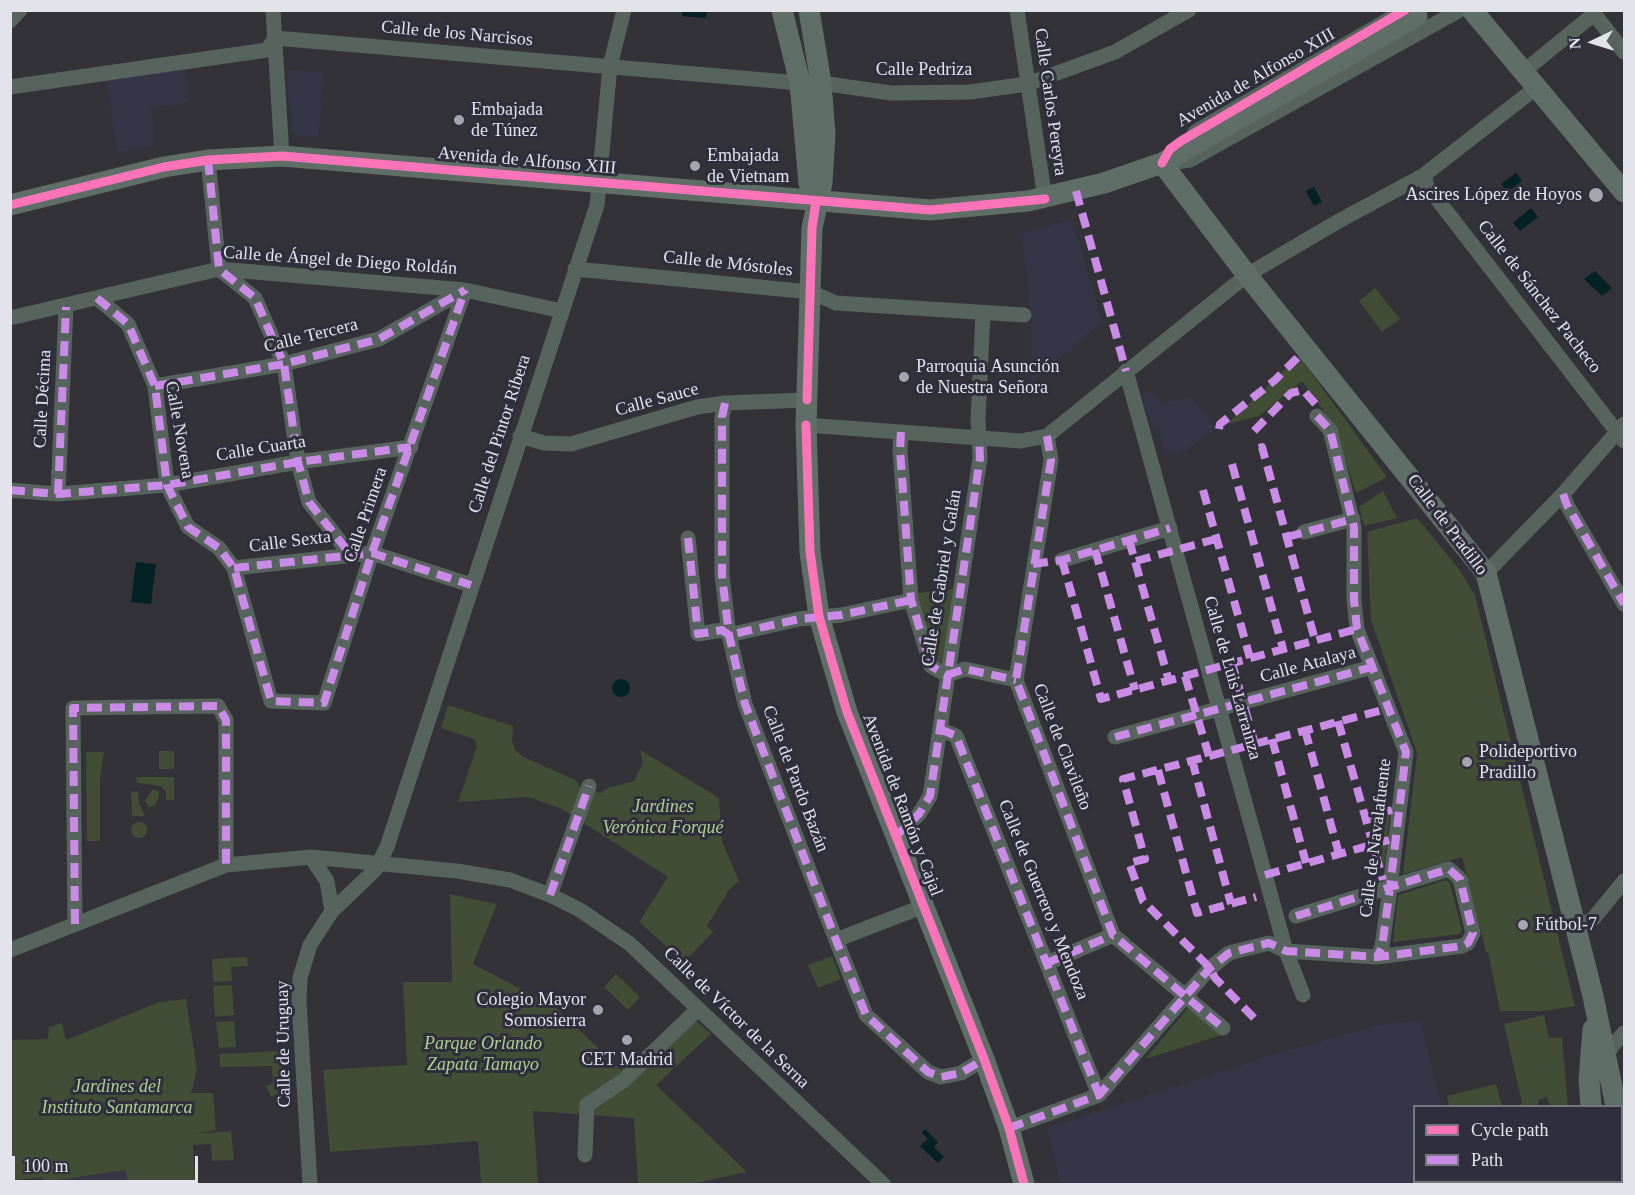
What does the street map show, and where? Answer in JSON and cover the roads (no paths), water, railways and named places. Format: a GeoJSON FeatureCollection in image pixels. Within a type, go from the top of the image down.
{"type":"FeatureCollection","features":[{"type":"Feature","properties":{"kind":"street"},"geometry":{"type":"LineString","coordinates":[[10,21],[20,10]]}},
{"type":"Feature","properties":{"kind":"street"},"geometry":{"type":"LineString","coordinates":[[273,10],[282,156]]}},
{"type":"Feature","properties":{"kind":"street","name":"Calle del Pintor Ribera"},"geometry":{"type":"LineString","coordinates":[[380,862],[597,205],[610,66],[624,10]]}},
{"type":"Feature","properties":{"kind":"street","name":"Avenida de Ramón y Cajal"},"geometry":{"type":"LineString","coordinates":[[782,10],[800,83],[809,183],[816,201]]}},
{"type":"Feature","properties":{"kind":"street","name":"Avenida de Ramón y Cajal"},"geometry":{"type":"LineString","coordinates":[[809,10],[821,83],[825,134],[822,183],[816,201],[812,228],[806,425],[810,552],[819,616],[848,712],[984,1059],[1009,1128],[1024,1185]]}},
{"type":"Feature","properties":{"kind":"street","name":"Calle Carlos Pereyra"},"geometry":{"type":"LineString","coordinates":[[1017,10],[1045,198]]}},
{"type":"Feature","properties":{"kind":"street","name":"Calle Pedriza"},"geometry":{"type":"LineString","coordinates":[[821,83],[891,93],[970,92],[1027,84],[1115,52],[1189,10]]}},
{"type":"Feature","properties":{"kind":"street","name":"Avenida de Alfonso XIII"},"geometry":{"type":"LineString","coordinates":[[1162,163],[1176,164],[1190,160],[1460,10]]}},
{"type":"Feature","properties":{"kind":"street"},"geometry":{"type":"LineString","coordinates":[[1472,10],[1624,192]]}},
{"type":"Feature","properties":{"kind":"street"},"geometry":{"type":"LineString","coordinates":[[806,425],[1021,441],[1047,436],[1247,275],[1337,222],[1424,175],[1531,79],[1593,12],[1624,52]]}},
{"type":"Feature","properties":{"kind":"street","name":"Avenida de Alfonso XIII"},"geometry":{"type":"LineString","coordinates":[[10,205],[121,176],[208,160],[282,156],[930,210],[1045,198],[1104,183],[1162,163],[1411,13]]}},
{"type":"Feature","properties":{"kind":"street"},"geometry":{"type":"LineString","coordinates":[[10,87],[267,50],[275,38]]}},
{"type":"Feature","properties":{"kind":"street","name":"Calle de los Narcisos"},"geometry":{"type":"LineString","coordinates":[[275,38],[800,83]]}},
{"type":"Feature","properties":{"kind":"street"},"geometry":{"type":"LineString","coordinates":[[208,160],[219,269],[255,298],[285,364],[298,462],[309,502],[350,554]]}},
{"type":"Feature","properties":{"kind":"street","name":"Calle de Pradillo"},"geometry":{"type":"LineString","coordinates":[[1162,163],[1247,275],[1486,573],[1593,996],[1615,1100]]}},
{"type":"Feature","properties":{"kind":"street","name":"Calle de Sánchez Pacheco"},"geometry":{"type":"LineString","coordinates":[[1424,175],[1427,186],[1622,433]]}},
{"type":"Feature","properties":{"kind":"street","name":"Calle de Ángel de Diego Roldán"},"geometry":{"type":"LineString","coordinates":[[10,318],[66,307],[219,269],[465,290],[562,310]]}},
{"type":"Feature","properties":{"kind":"street","name":"Calle de Móstoles"},"geometry":{"type":"LineString","coordinates":[[575,269],[811,292],[836,303],[1024,315]]}},
{"type":"Feature","properties":{"kind":"street","name":"Calle Tercera"},"geometry":{"type":"LineString","coordinates":[[155,386],[285,364],[379,339],[465,290]]}},
{"type":"Feature","properties":{"kind":"street","name":"Calle Primera"},"geometry":{"type":"LineString","coordinates":[[271,701],[324,703],[372,553],[465,290]]}},
{"type":"Feature","properties":{"kind":"street","name":"Calle Novena"},"geometry":{"type":"LineString","coordinates":[[97,298],[128,324],[155,386],[167,485],[188,527],[219,548],[234,568],[271,701]]}},
{"type":"Feature","properties":{"kind":"street","name":"Calle Décima"},"geometry":{"type":"LineString","coordinates":[[58,494],[66,307]]}},
{"type":"Feature","properties":{"kind":"street","name":"Calle de Gabriel y Galán"},"geometry":{"type":"LineString","coordinates":[[896,836],[919,814],[930,796],[980,458],[983,313]]}},
{"type":"Feature","properties":{"kind":"street","name":"Calle de Luis Larrainza"},"geometry":{"type":"LineString","coordinates":[[1126,371],[1286,951],[1303,995]]}},
{"type":"Feature","properties":{"kind":"street","name":"Calle Sauce"},"geometry":{"type":"LineString","coordinates":[[520,436],[544,442],[571,444],[673,412],[725,403],[807,400]]}},
{"type":"Feature","properties":{"kind":"street","name":"Calle de Pardo Bazán"},"geometry":{"type":"LineString","coordinates":[[725,403],[722,417],[722,575],[729,635],[745,704],[836,940],[866,1015],[928,1072],[941,1077],[961,1073],[984,1059]]}},
{"type":"Feature","properties":{"kind":"street","name":"Calle de Navalafuente"},"geometry":{"type":"LineString","coordinates":[[1317,416],[1330,430],[1353,519],[1357,629],[1406,752],[1382,947],[1377,957]]}},
{"type":"Feature","properties":{"kind":"street"},"geometry":{"type":"LineString","coordinates":[[901,432],[900,450],[911,600],[931,666],[947,675],[965,669],[1016,680]]}},
{"type":"Feature","properties":{"kind":"street"},"geometry":{"type":"LineString","coordinates":[[1486,573],[1622,433]]}},
{"type":"Feature","properties":{"kind":"street","name":"Calle de Clavileño"},"geometry":{"type":"LineString","coordinates":[[1047,436],[1051,460],[1016,680],[1113,935],[1223,1028]]}},
{"type":"Feature","properties":{"kind":"street","name":"Calle Cuarta"},"geometry":{"type":"LineString","coordinates":[[10,490],[58,494],[167,485],[298,462],[411,447]]}},
{"type":"Feature","properties":{"kind":"street"},"geometry":{"type":"LineString","coordinates":[[1563,494],[1567,506],[1624,604]]}},
{"type":"Feature","properties":{"kind":"street"},"geometry":{"type":"LineString","coordinates":[[1304,532],[1353,519]]}},
{"type":"Feature","properties":{"kind":"street"},"geometry":{"type":"LineString","coordinates":[[1062,560],[1170,528]]}},
{"type":"Feature","properties":{"kind":"street"},"geometry":{"type":"LineString","coordinates":[[688,538],[699,634],[722,630],[729,635],[911,600]]}},
{"type":"Feature","properties":{"kind":"street"},"geometry":{"type":"LineString","coordinates":[[372,553],[471,585]]}},
{"type":"Feature","properties":{"kind":"street","name":"Calle Sexta"},"geometry":{"type":"LineString","coordinates":[[234,568],[372,553]]}},
{"type":"Feature","properties":{"kind":"street","name":"Calle Atalaya"},"geometry":{"type":"LineString","coordinates":[[1115,737],[1372,668]]}},
{"type":"Feature","properties":{"kind":"street"},"geometry":{"type":"LineString","coordinates":[[75,924],[73,708],[218,706],[226,720],[226,865]]}},
{"type":"Feature","properties":{"kind":"street","name":"Calle de Guerrero y Mendoza"},"geometry":{"type":"LineString","coordinates":[[940,729],[956,736],[1099,1095]]}},
{"type":"Feature","properties":{"kind":"street"},"geometry":{"type":"LineString","coordinates":[[550,895],[589,786]]}},
{"type":"Feature","properties":{"kind":"street"},"geometry":{"type":"LineString","coordinates":[[311,857],[327,881],[332,911]]}},
{"type":"Feature","properties":{"kind":"street","name":"Calle de Víctor de la Serna"},"geometry":{"type":"LineString","coordinates":[[10,950],[226,865],[311,857],[380,862],[491,876],[550,895],[580,910],[630,944],[883,1185]]}},
{"type":"Feature","properties":{"kind":"street","name":"Calle de Uruguay"},"geometry":{"type":"LineString","coordinates":[[310,1185],[300,978],[310,945],[332,911],[367,879],[380,862]]}},
{"type":"Feature","properties":{"kind":"street"},"geometry":{"type":"LineString","coordinates":[[1009,1128],[1099,1095],[1210,968],[1229,953],[1269,943],[1286,951],[1377,957],[1468,944],[1473,926],[1460,879],[1454,871],[1444,870],[1296,916]]}},
{"type":"Feature","properties":{"kind":"street"},"geometry":{"type":"LineString","coordinates":[[1575,927],[1593,919],[1624,881]]}},
{"type":"Feature","properties":{"kind":"street"},"geometry":{"type":"LineString","coordinates":[[836,940],[924,906]]}},
{"type":"Feature","properties":{"kind":"street"},"geometry":{"type":"LineString","coordinates":[[1047,963],[1113,935]]}},
{"type":"Feature","properties":{"kind":"street","name":"Calle de Pradillo"},"geometry":{"type":"LineString","coordinates":[[1590,1100],[1593,996]]}},
{"type":"Feature","properties":{"kind":"street"},"geometry":{"type":"LineString","coordinates":[[585,1155],[587,1105],[624,1080],[698,1010]]}},
{"type":"Feature","properties":{"kind":"street"},"geometry":{"type":"LineString","coordinates":[[1606,1056],[1624,1033]]}},
{"type":"Feature","properties":{"kind":"street","name":"Calle de Pradillo"},"geometry":{"type":"LineString","coordinates":[[1590,1100],[1602,1086],[1609,1087],[1615,1100]]}},
{"type":"Feature","properties":{"kind":"place","name":"Embajada de Túnez"},"geometry":{"type":"Point","coordinates":[459,120]}},
{"type":"Feature","properties":{"kind":"place","name":"Embajada de Vietnam"},"geometry":{"type":"Point","coordinates":[695,166]}},
{"type":"Feature","properties":{"kind":"place","name":"Ascires López de Hoyos"},"geometry":{"type":"Point","coordinates":[1596,195]}},
{"type":"Feature","properties":{"kind":"place","name":"Parroquia Asunción de Nuestra Señora"},"geometry":{"type":"Point","coordinates":[904,377]}},
{"type":"Feature","properties":{"kind":"place","name":"Polideportivo Pradillo"},"geometry":{"type":"Point","coordinates":[1467,762]}},
{"type":"Feature","properties":{"kind":"place","name":"Fútbol-7"},"geometry":{"type":"Point","coordinates":[1523,925]}},
{"type":"Feature","properties":{"kind":"place","name":"Colegio Mayor Somosierra"},"geometry":{"type":"Point","coordinates":[598,1010]}},
{"type":"Feature","properties":{"kind":"place","name":"CET Madrid"},"geometry":{"type":"Point","coordinates":[627,1040]}},
{"type":"Feature","properties":{"kind":"park label","name":"Jardines Verónica Forqué"},"geometry":{"type":"Point","coordinates":[663,817]}},
{"type":"Feature","properties":{"kind":"park label","name":"Parque Orlando Zapata Tamayo"},"geometry":{"type":"Point","coordinates":[483,1054]}},
{"type":"Feature","properties":{"kind":"park label","name":"Jardines del Instituto Santamarca"},"geometry":{"type":"Point","coordinates":[117,1097]}}]}
